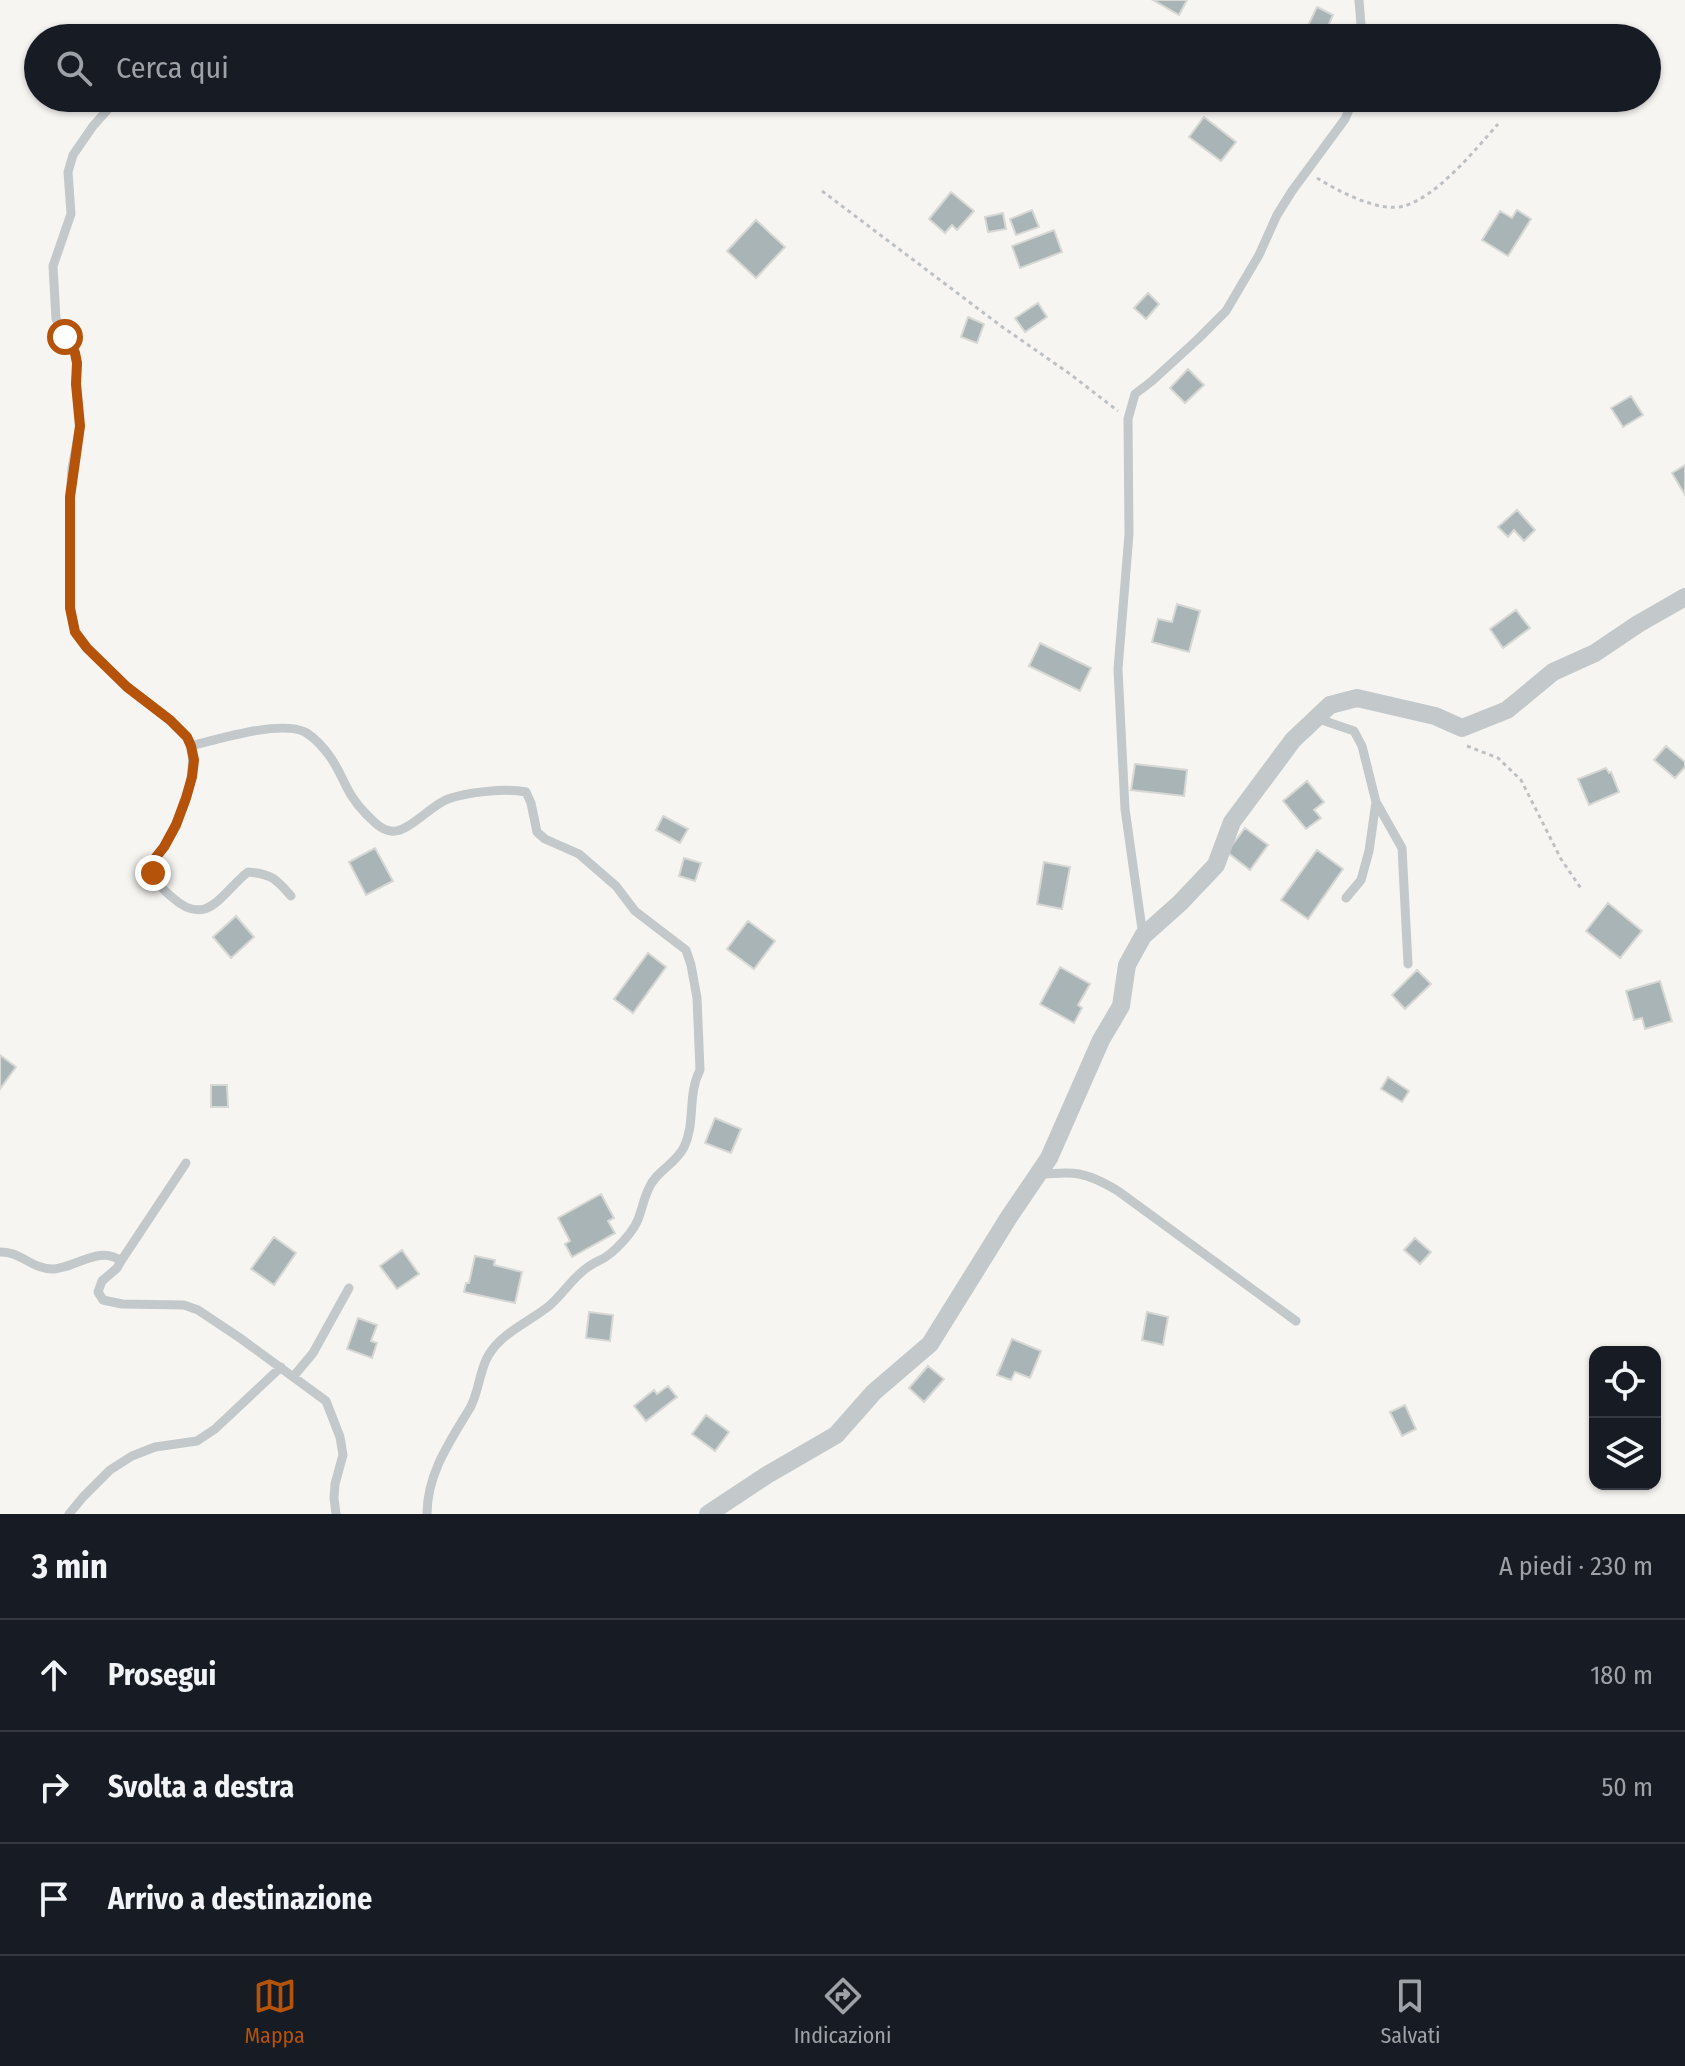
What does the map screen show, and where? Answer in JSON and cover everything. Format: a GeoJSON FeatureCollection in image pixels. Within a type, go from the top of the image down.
{"type":"FeatureCollection","features":[{"type":"Feature","properties":{"kind":"street"},"geometry":{"type":"LineString","coordinates":[[708,1514],[836,1435],[874,1392],[930,1344],[1049,1158],[1101,1040],[1121,1006],[1127,965],[1143,936],[1216,865],[1232,822],[1293,740],[1316,718],[1330,705],[1357,698],[1435,716],[1462,728],[1507,710],[1553,672],[1595,653],[1685,597]]}},
{"type":"Feature","properties":{"kind":"lane"},"geometry":{"type":"LineString","coordinates":[[1359,0],[1361,24]]}},
{"type":"Feature","properties":{"kind":"lane"},"geometry":{"type":"LineString","coordinates":[[106,112],[73,155],[68,172],[71,214],[53,266],[56,319],[75,353],[77,363],[80,426],[70,497],[70,608],[75,632],[127,687],[170,720],[187,737],[191,746],[194,760],[186,798],[176,825],[153,861],[153,873],[161,886],[173,899],[198,911],[208,909],[248,872],[275,878],[291,896]]}},
{"type":"Feature","properties":{"kind":"lane"},"geometry":{"type":"LineString","coordinates":[[1143,936],[1125,809],[1118,669],[1129,534],[1128,419],[1135,394],[1226,311],[1259,255],[1277,215],[1348,112]]}},
{"type":"Feature","properties":{"kind":"lane"},"geometry":{"type":"LineString","coordinates":[[1316,718],[1354,731],[1362,746],[1376,802],[1402,848],[1408,964]]}},
{"type":"Feature","properties":{"kind":"lane"},"geometry":{"type":"LineString","coordinates":[[191,746],[276,728],[292,728],[307,733],[331,757],[351,798],[379,826],[391,832],[404,830],[447,799],[515,790],[526,792],[537,832],[545,839],[579,854],[598,870],[616,886],[635,911],[686,950],[691,965],[697,998],[700,1070],[694,1080],[690,1102],[691,1125],[684,1147],[649,1187],[640,1220],[629,1236],[612,1252],[576,1276],[550,1305],[518,1326],[488,1356],[471,1405],[449,1440],[436,1469],[427,1496],[427,1514]]}},
{"type":"Feature","properties":{"kind":"lane"},"geometry":{"type":"LineString","coordinates":[[1346,898],[1361,880],[1376,802]]}},
{"type":"Feature","properties":{"kind":"lane"},"geometry":{"type":"LineString","coordinates":[[186,1163],[117,1268],[102,1281],[98,1292],[103,1300],[122,1304],[184,1305],[198,1310],[326,1401],[340,1437],[343,1455],[335,1484],[336,1514]]}},
{"type":"Feature","properties":{"kind":"lane"},"geometry":{"type":"LineString","coordinates":[[1037,1175],[1079,1172],[1098,1179],[1296,1321]]}},
{"type":"Feature","properties":{"kind":"lane"},"geometry":{"type":"LineString","coordinates":[[0,1252],[9,1251],[38,1267],[53,1269],[104,1254],[114,1255],[121,1261]]}},
{"type":"Feature","properties":{"kind":"lane"},"geometry":{"type":"LineString","coordinates":[[293,1377],[313,1353],[349,1288]]}},
{"type":"Feature","properties":{"kind":"lane"},"geometry":{"type":"LineString","coordinates":[[69,1514],[110,1470],[132,1456],[155,1447],[197,1441],[215,1429],[281,1367]]}},
{"type":"Feature","properties":{"kind":"path"},"geometry":{"type":"LineString","coordinates":[[1307,172],[1356,198],[1379,206],[1403,207],[1430,192],[1464,162],[1498,124]]}},
{"type":"Feature","properties":{"kind":"path"},"geometry":{"type":"LineString","coordinates":[[822,191],[1128,419]]}},
{"type":"Feature","properties":{"kind":"path"},"geometry":{"type":"LineString","coordinates":[[1459,742],[1498,758],[1521,780],[1561,859],[1582,890]]}},
{"type":"Feature","properties":{"kind":"building"},"geometry":{"type":"Polygon","coordinates":[[[1153,0],[1187,0],[1179,15],[1153,0]]]}},
{"type":"Feature","properties":{"kind":"building"},"geometry":{"type":"Polygon","coordinates":[[[1317,7],[1333,15],[1329,24],[1309,24],[1317,7]]]}},
{"type":"Feature","properties":{"kind":"building"},"geometry":{"type":"Polygon","coordinates":[[[1204,117],[1236,142],[1221,161],[1189,137],[1204,117]]]}},
{"type":"Feature","properties":{"kind":"building"},"geometry":{"type":"Polygon","coordinates":[[[951,192],[974,211],[957,230],[952,225],[945,233],[929,219],[951,192]]]}},
{"type":"Feature","properties":{"kind":"building"},"geometry":{"type":"Polygon","coordinates":[[[1032,210],[1039,227],[1016,235],[1010,219],[1032,210]]]}},
{"type":"Feature","properties":{"kind":"building"},"geometry":{"type":"Polygon","coordinates":[[[1517,210],[1531,219],[1508,256],[1482,240],[1500,211],[1512,218],[1517,210]]]}},
{"type":"Feature","properties":{"kind":"building"},"geometry":{"type":"Polygon","coordinates":[[[1003,213],[1006,229],[988,232],[985,217],[1003,213]]]}},
{"type":"Feature","properties":{"kind":"building"},"geometry":{"type":"Polygon","coordinates":[[[756,220],[785,247],[756,278],[727,251],[756,220]]]}},
{"type":"Feature","properties":{"kind":"building"},"geometry":{"type":"Polygon","coordinates":[[[1054,230],[1062,252],[1020,268],[1012,246],[1054,230]]]}},
{"type":"Feature","properties":{"kind":"building"},"geometry":{"type":"Polygon","coordinates":[[[1148,293],[1159,304],[1146,319],[1134,308],[1148,293]]]}},
{"type":"Feature","properties":{"kind":"building"},"geometry":{"type":"Polygon","coordinates":[[[1038,303],[1047,317],[1025,332],[1015,318],[1038,303]]]}},
{"type":"Feature","properties":{"kind":"building"},"geometry":{"type":"Polygon","coordinates":[[[968,317],[984,324],[977,343],[961,337],[968,317]]]}},
{"type":"Feature","properties":{"kind":"building"},"geometry":{"type":"Polygon","coordinates":[[[1188,369],[1204,385],[1185,403],[1170,388],[1188,369]]]}},
{"type":"Feature","properties":{"kind":"building"},"geometry":{"type":"Polygon","coordinates":[[[1631,396],[1643,415],[1623,427],[1611,408],[1631,396]]]}},
{"type":"Feature","properties":{"kind":"building"},"geometry":{"type":"Polygon","coordinates":[[[1685,465],[1685,495],[1672,473],[1685,465]]]}},
{"type":"Feature","properties":{"kind":"building"},"geometry":{"type":"Polygon","coordinates":[[[1517,510],[1535,530],[1524,541],[1514,530],[1508,537],[1498,527],[1517,510]]]}},
{"type":"Feature","properties":{"kind":"building"},"geometry":{"type":"Polygon","coordinates":[[[1177,604],[1200,611],[1189,652],[1152,642],[1158,619],[1172,622],[1177,604]]]}},
{"type":"Feature","properties":{"kind":"building"},"geometry":{"type":"Polygon","coordinates":[[[1516,610],[1530,628],[1503,648],[1490,629],[1516,610]]]}},
{"type":"Feature","properties":{"kind":"building"},"geometry":{"type":"Polygon","coordinates":[[[1040,643],[1091,668],[1080,691],[1029,666],[1040,643]]]}},
{"type":"Feature","properties":{"kind":"building"},"geometry":{"type":"Polygon","coordinates":[[[1666,746],[1685,762],[1685,767],[1675,778],[1654,760],[1666,746]]]}},
{"type":"Feature","properties":{"kind":"building"},"geometry":{"type":"Polygon","coordinates":[[[1135,764],[1187,770],[1184,796],[1131,790],[1135,764]]]}},
{"type":"Feature","properties":{"kind":"building"},"geometry":{"type":"Polygon","coordinates":[[[1606,768],[1611,772],[1619,792],[1589,805],[1578,779],[1606,768]]]}},
{"type":"Feature","properties":{"kind":"building"},"geometry":{"type":"Polygon","coordinates":[[[1307,781],[1324,802],[1314,810],[1321,818],[1306,829],[1283,801],[1307,781]]]}},
{"type":"Feature","properties":{"kind":"building"},"geometry":{"type":"Polygon","coordinates":[[[663,816],[688,829],[680,843],[656,830],[663,816]]]}},
{"type":"Feature","properties":{"kind":"building"},"geometry":{"type":"Polygon","coordinates":[[[1245,828],[1268,845],[1250,870],[1227,852],[1245,828]]]}},
{"type":"Feature","properties":{"kind":"building"},"geometry":{"type":"Polygon","coordinates":[[[375,848],[393,881],[366,895],[349,862],[375,848]]]}},
{"type":"Feature","properties":{"kind":"building"},"geometry":{"type":"Polygon","coordinates":[[[1317,850],[1343,869],[1308,919],[1281,900],[1317,850]]]}},
{"type":"Feature","properties":{"kind":"building"},"geometry":{"type":"Polygon","coordinates":[[[684,858],[701,863],[695,881],[679,876],[684,858]]]}},
{"type":"Feature","properties":{"kind":"building"},"geometry":{"type":"Polygon","coordinates":[[[1044,862],[1070,867],[1062,909],[1037,904],[1044,862]]]}},
{"type":"Feature","properties":{"kind":"building"},"geometry":{"type":"Polygon","coordinates":[[[1608,903],[1642,931],[1620,958],[1586,931],[1608,903]]]}},
{"type":"Feature","properties":{"kind":"building"},"geometry":{"type":"Polygon","coordinates":[[[236,916],[254,937],[231,958],[213,937],[236,916]]]}},
{"type":"Feature","properties":{"kind":"building"},"geometry":{"type":"Polygon","coordinates":[[[748,921],[775,941],[754,969],[727,949],[748,921]]]}},
{"type":"Feature","properties":{"kind":"building"},"geometry":{"type":"Polygon","coordinates":[[[648,953],[666,967],[633,1013],[614,999],[648,953]]]}},
{"type":"Feature","properties":{"kind":"building"},"geometry":{"type":"Polygon","coordinates":[[[1060,967],[1090,984],[1078,1005],[1082,1008],[1074,1023],[1040,1004],[1060,967]]]}},
{"type":"Feature","properties":{"kind":"building"},"geometry":{"type":"Polygon","coordinates":[[[1417,970],[1431,984],[1405,1009],[1392,995],[1417,970]]]}},
{"type":"Feature","properties":{"kind":"building"},"geometry":{"type":"Polygon","coordinates":[[[1660,981],[1672,1021],[1645,1029],[1642,1018],[1634,1020],[1626,991],[1660,981]]]}},
{"type":"Feature","properties":{"kind":"building"},"geometry":{"type":"Polygon","coordinates":[[[0,1055],[16,1067],[0,1089],[0,1055]]]}},
{"type":"Feature","properties":{"kind":"building"},"geometry":{"type":"Polygon","coordinates":[[[1388,1077],[1409,1091],[1402,1102],[1381,1089],[1388,1077]]]}},
{"type":"Feature","properties":{"kind":"building"},"geometry":{"type":"Polygon","coordinates":[[[211,1085],[227,1085],[228,1107],[211,1107],[211,1085]]]}},
{"type":"Feature","properties":{"kind":"building"},"geometry":{"type":"Polygon","coordinates":[[[715,1118],[741,1129],[731,1153],[705,1143],[715,1118]]]}},
{"type":"Feature","properties":{"kind":"building"},"geometry":{"type":"Polygon","coordinates":[[[601,1194],[614,1218],[608,1221],[615,1233],[572,1257],[565,1244],[570,1241],[558,1218],[601,1194]]]}},
{"type":"Feature","properties":{"kind":"building"},"geometry":{"type":"Polygon","coordinates":[[[274,1237],[296,1253],[274,1285],[251,1269],[274,1237]]]}},
{"type":"Feature","properties":{"kind":"building"},"geometry":{"type":"Polygon","coordinates":[[[1415,1238],[1431,1252],[1420,1264],[1404,1250],[1415,1238]]]}},
{"type":"Feature","properties":{"kind":"building"},"geometry":{"type":"Polygon","coordinates":[[[402,1250],[419,1274],[397,1289],[380,1266],[402,1250]]]}},
{"type":"Feature","properties":{"kind":"building"},"geometry":{"type":"Polygon","coordinates":[[[475,1256],[495,1260],[494,1265],[522,1272],[515,1303],[464,1292],[475,1256]]]}},
{"type":"Feature","properties":{"kind":"building"},"geometry":{"type":"Polygon","coordinates":[[[589,1312],[613,1315],[610,1341],[586,1338],[589,1312]]]}},
{"type":"Feature","properties":{"kind":"building"},"geometry":{"type":"Polygon","coordinates":[[[1147,1312],[1168,1317],[1163,1345],[1142,1340],[1147,1312]]]}},
{"type":"Feature","properties":{"kind":"building"},"geometry":{"type":"Polygon","coordinates":[[[358,1318],[377,1325],[371,1341],[377,1343],[372,1358],[347,1349],[358,1318]]]}},
{"type":"Feature","properties":{"kind":"building"},"geometry":{"type":"Polygon","coordinates":[[[1012,1339],[1041,1351],[1030,1378],[1015,1372],[1011,1380],[997,1375],[1012,1339]]]}},
{"type":"Feature","properties":{"kind":"building"},"geometry":{"type":"Polygon","coordinates":[[[928,1366],[944,1379],[924,1402],[909,1388],[928,1366]]]}},
{"type":"Feature","properties":{"kind":"building"},"geometry":{"type":"Polygon","coordinates":[[[668,1386],[677,1397],[646,1421],[634,1406],[654,1390],[657,1394],[668,1386]]]}},
{"type":"Feature","properties":{"kind":"building"},"geometry":{"type":"Polygon","coordinates":[[[1405,1405],[1416,1429],[1402,1436],[1390,1412],[1405,1405]]]}},
{"type":"Feature","properties":{"kind":"building"},"geometry":{"type":"Polygon","coordinates":[[[706,1415],[729,1432],[715,1451],[692,1434],[706,1415]]]}},
{"type":"Feature","properties":{"kind":"route"},"geometry":{"type":"LineString","coordinates":[[65,337],[77,363],[80,426],[70,497],[70,608],[75,632],[127,687],[187,737],[194,760],[186,798],[176,825],[153,861],[153,873]]}}]}
